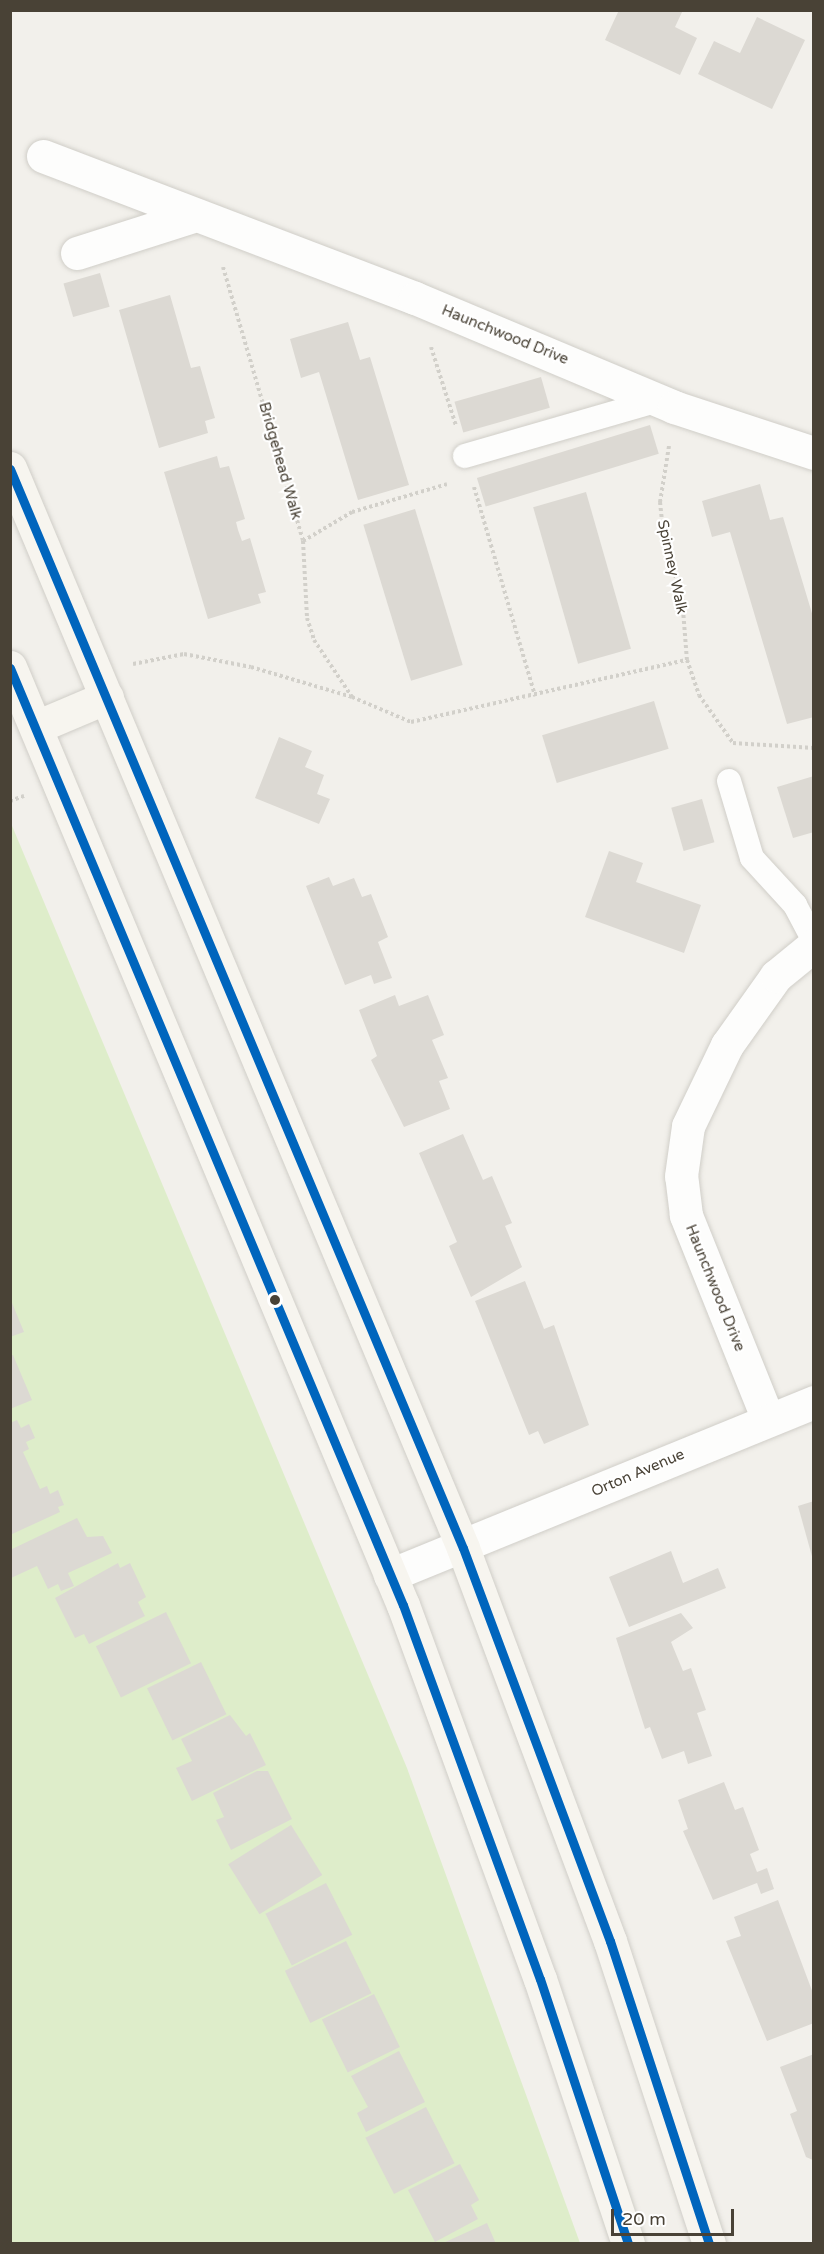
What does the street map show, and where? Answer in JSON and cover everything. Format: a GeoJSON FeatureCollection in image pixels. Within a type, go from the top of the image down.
{"type":"FeatureCollection","features":[{"type":"Feature","properties":{"kind":"main road"},"geometry":{"type":"LineString","coordinates":[[10,468],[463,1548],[610,1941],[708,2244]]}},
{"type":"Feature","properties":{"kind":"main road"},"geometry":{"type":"LineString","coordinates":[[10,667],[390,1575],[540,1979],[628,2244]]}},
{"type":"Feature","properties":{"kind":"main road"},"geometry":{"type":"LineString","coordinates":[[36,727],[103,687]]}},
{"type":"Feature","properties":{"kind":"street","name":"Haunchwood Drive"},"geometry":{"type":"LineString","coordinates":[[43,156],[415,298],[668,403],[813,453]]}},
{"type":"Feature","properties":{"kind":"street"},"geometry":{"type":"LineString","coordinates":[[76,253],[203,218]]}},
{"type":"Feature","properties":{"kind":"street","name":"Haunchwood Drive"},"geometry":{"type":"LineString","coordinates":[[767,1417],[686,1215],[681,1176],[688,1126],[727,1045],[776,976],[813,943]]}},
{"type":"Feature","properties":{"kind":"street","name":"Orton Avenue"},"geometry":{"type":"LineString","coordinates":[[390,1575],[463,1548],[767,1417],[813,1402]]}},
{"type":"Feature","properties":{"kind":"lane"},"geometry":{"type":"LineString","coordinates":[[468,466],[668,403]]}},
{"type":"Feature","properties":{"kind":"lane"},"geometry":{"type":"LineString","coordinates":[[729,781],[752,858],[795,905],[813,943]]}},
{"type":"Feature","properties":{"kind":"path","name":"Bridgehead Walk"},"geometry":{"type":"LineString","coordinates":[[203,218],[303,541],[314,640],[352,697]]}},
{"type":"Feature","properties":{"kind":"path"},"geometry":{"type":"LineString","coordinates":[[415,298],[468,466],[535,696]]}},
{"type":"Feature","properties":{"kind":"path","name":"Spinney Walk"},"geometry":{"type":"LineString","coordinates":[[668,403],[660,502],[664,540],[682,597],[687,660],[699,695],[733,743],[813,748]]}},
{"type":"Feature","properties":{"kind":"path"},"geometry":{"type":"LineString","coordinates":[[303,541],[352,512],[468,466]]}},
{"type":"Feature","properties":{"kind":"path"},"geometry":{"type":"LineString","coordinates":[[103,687],[144,660],[184,654],[251,667],[352,697],[411,722],[535,696],[687,660]]}},
{"type":"Feature","properties":{"kind":"green space"},"geometry":{"type":"Polygon","coordinates":[[[10,821],[407,1768],[580,2243],[11,2243],[10,821]]]}},
{"type":"Feature","properties":{"kind":"building"},"geometry":{"type":"Polygon","coordinates":[[[619,10],[683,10],[675,27],[697,38],[680,75],[605,40],[619,10]]]}},
{"type":"Feature","properties":{"kind":"building"},"geometry":{"type":"Polygon","coordinates":[[[757,17],[805,40],[772,109],[698,74],[714,41],[740,53],[757,17]]]}},
{"type":"Feature","properties":{"kind":"building"},"geometry":{"type":"Polygon","coordinates":[[[100,273],[110,307],[73,317],[63,283],[100,273]]]}},
{"type":"Feature","properties":{"kind":"building"},"geometry":{"type":"Polygon","coordinates":[[[170,295],[191,368],[200,366],[215,418],[205,421],[208,433],[159,448],[119,310],[170,295]]]}},
{"type":"Feature","properties":{"kind":"building"},"geometry":{"type":"Polygon","coordinates":[[[348,322],[360,360],[370,357],[409,485],[358,500],[319,372],[301,378],[290,339],[348,322]]]}},
{"type":"Feature","properties":{"kind":"building"},"geometry":{"type":"Polygon","coordinates":[[[541,377],[550,408],[463,433],[454,402],[541,377]]]}},
{"type":"Feature","properties":{"kind":"building"},"geometry":{"type":"Polygon","coordinates":[[[650,425],[659,454],[486,507],[477,478],[650,425]]]}},
{"type":"Feature","properties":{"kind":"building"},"geometry":{"type":"Polygon","coordinates":[[[217,456],[220,468],[229,466],[245,519],[236,522],[238,530],[242,541],[250,538],[266,592],[258,594],[261,603],[208,619],[164,472],[217,456]]]}},
{"type":"Feature","properties":{"kind":"building"},"geometry":{"type":"Polygon","coordinates":[[[760,484],[770,520],[783,517],[814,620],[814,717],[787,724],[730,532],[712,537],[702,501],[760,484]]]}},
{"type":"Feature","properties":{"kind":"building"},"geometry":{"type":"Polygon","coordinates":[[[586,492],[631,649],[578,664],[533,507],[586,492]]]}},
{"type":"Feature","properties":{"kind":"building"},"geometry":{"type":"Polygon","coordinates":[[[415,509],[463,665],[411,681],[363,525],[415,509]]]}},
{"type":"Feature","properties":{"kind":"building"},"geometry":{"type":"Polygon","coordinates":[[[654,701],[669,749],[557,783],[542,735],[654,701]]]}},
{"type":"Feature","properties":{"kind":"building"},"geometry":{"type":"Polygon","coordinates":[[[279,737],[312,751],[305,767],[324,775],[317,794],[330,799],[319,824],[255,798],[279,737]]]}},
{"type":"Feature","properties":{"kind":"building"},"geometry":{"type":"Polygon","coordinates":[[[814,776],[814,832],[793,838],[777,787],[814,776]]]}},
{"type":"Feature","properties":{"kind":"building"},"geometry":{"type":"Polygon","coordinates":[[[702,799],[714,842],[684,851],[671,808],[702,799]]]}},
{"type":"Feature","properties":{"kind":"building"},"geometry":{"type":"Polygon","coordinates":[[[609,851],[643,863],[636,882],[701,905],[684,953],[585,917],[609,851]]]}},
{"type":"Feature","properties":{"kind":"building"},"geometry":{"type":"Polygon","coordinates":[[[329,877],[333,886],[354,878],[362,897],[371,894],[388,937],[378,942],[392,978],[374,984],[371,975],[345,985],[306,886],[329,877]]]}},
{"type":"Feature","properties":{"kind":"building"},"geometry":{"type":"Polygon","coordinates":[[[395,995],[399,1006],[428,995],[444,1035],[432,1040],[448,1078],[439,1081],[450,1109],[404,1127],[371,1060],[377,1056],[359,1010],[395,995]]]}},
{"type":"Feature","properties":{"kind":"building"},"geometry":{"type":"Polygon","coordinates":[[[463,1134],[483,1180],[492,1176],[512,1223],[505,1226],[522,1267],[471,1297],[449,1246],[457,1242],[419,1153],[463,1134]]]}},
{"type":"Feature","properties":{"kind":"building"},"geometry":{"type":"Polygon","coordinates":[[[525,1281],[544,1329],[554,1325],[589,1425],[544,1444],[538,1431],[529,1435],[475,1301],[525,1281]]]}},
{"type":"Feature","properties":{"kind":"building"},"geometry":{"type":"Polygon","coordinates":[[[10,1298],[24,1332],[10,1337],[10,1298]]]}},
{"type":"Feature","properties":{"kind":"building"},"geometry":{"type":"Polygon","coordinates":[[[13,1355],[32,1400],[10,1409],[10,1356],[13,1355]]]}},
{"type":"Feature","properties":{"kind":"building"},"geometry":{"type":"Polygon","coordinates":[[[17,1420],[21,1428],[29,1424],[35,1438],[26,1442],[29,1449],[23,1452],[40,1489],[47,1486],[50,1494],[58,1490],[64,1505],[58,1507],[60,1512],[10,1535],[10,1423],[17,1420]]]}},
{"type":"Feature","properties":{"kind":"building"},"geometry":{"type":"Polygon","coordinates":[[[814,1501],[814,1559],[813,1560],[798,1506],[814,1501]]]}},
{"type":"Feature","properties":{"kind":"building"},"geometry":{"type":"Polygon","coordinates":[[[77,1518],[87,1537],[103,1536],[112,1553],[68,1573],[74,1586],[61,1591],[58,1584],[48,1589],[37,1566],[11,1578],[10,1550],[77,1518]]]}},
{"type":"Feature","properties":{"kind":"building"},"geometry":{"type":"Polygon","coordinates":[[[671,1551],[683,1583],[718,1568],[726,1588],[629,1627],[609,1577],[671,1551]]]}},
{"type":"Feature","properties":{"kind":"building"},"geometry":{"type":"Polygon","coordinates":[[[118,1563],[120,1568],[130,1563],[146,1597],[138,1602],[145,1616],[89,1644],[84,1634],[75,1638],[55,1598],[118,1563]]]}},
{"type":"Feature","properties":{"kind":"building"},"geometry":{"type":"Polygon","coordinates":[[[166,1612],[191,1663],[121,1697],[96,1646],[166,1612]]]}},
{"type":"Feature","properties":{"kind":"building"},"geometry":{"type":"Polygon","coordinates":[[[681,1613],[693,1628],[671,1642],[683,1671],[691,1668],[706,1710],[697,1713],[712,1756],[688,1764],[684,1751],[662,1759],[650,1727],[645,1729],[616,1638],[681,1613]]]}},
{"type":"Feature","properties":{"kind":"building"},"geometry":{"type":"Polygon","coordinates":[[[201,1662],[226,1714],[172,1740],[147,1688],[201,1662]]]}},
{"type":"Feature","properties":{"kind":"building"},"geometry":{"type":"Polygon","coordinates":[[[230,1715],[246,1736],[250,1733],[266,1765],[192,1801],[176,1768],[192,1761],[181,1739],[230,1715]]]}},
{"type":"Feature","properties":{"kind":"building"},"geometry":{"type":"Polygon","coordinates":[[[257,1771],[268,1771],[292,1819],[231,1850],[216,1820],[224,1817],[213,1793],[257,1771]]]}},
{"type":"Feature","properties":{"kind":"building"},"geometry":{"type":"Polygon","coordinates":[[[724,1782],[735,1810],[743,1807],[759,1850],[750,1854],[757,1872],[767,1868],[774,1889],[761,1894],[757,1883],[713,1900],[683,1831],[688,1829],[678,1800],[724,1782]]]}},
{"type":"Feature","properties":{"kind":"building"},"geometry":{"type":"Polygon","coordinates":[[[291,1825],[322,1875],[260,1914],[228,1864],[291,1825]]]}},
{"type":"Feature","properties":{"kind":"building"},"geometry":{"type":"Polygon","coordinates":[[[326,1883],[352,1935],[292,1966],[265,1914],[326,1883]]]}},
{"type":"Feature","properties":{"kind":"building"},"geometry":{"type":"Polygon","coordinates":[[[778,1900],[814,1996],[814,2023],[767,2041],[726,1941],[741,1936],[734,1917],[778,1900]]]}},
{"type":"Feature","properties":{"kind":"building"},"geometry":{"type":"Polygon","coordinates":[[[346,1941],[371,1993],[310,2023],[285,1971],[346,1941]]]}},
{"type":"Feature","properties":{"kind":"building"},"geometry":{"type":"Polygon","coordinates":[[[374,1994],[400,2047],[348,2072],[322,2019],[374,1994]]]}},
{"type":"Feature","properties":{"kind":"building"},"geometry":{"type":"Polygon","coordinates":[[[399,2051],[425,2102],[366,2132],[357,2113],[368,2107],[351,2076],[399,2051]]]}},
{"type":"Feature","properties":{"kind":"building"},"geometry":{"type":"Polygon","coordinates":[[[814,2054],[813,2160],[806,2157],[790,2114],[797,2111],[780,2067],[814,2054]]]}},
{"type":"Feature","properties":{"kind":"building"},"geometry":{"type":"Polygon","coordinates":[[[426,2107],[455,2163],[394,2194],[365,2138],[426,2107]]]}},
{"type":"Feature","properties":{"kind":"building"},"geometry":{"type":"Polygon","coordinates":[[[460,2164],[479,2200],[471,2205],[478,2219],[435,2242],[408,2190],[460,2164]]]}},
{"type":"Feature","properties":{"kind":"building"},"geometry":{"type":"Polygon","coordinates":[[[487,2223],[496,2244],[441,2244],[487,2223]]]}},
{"type":"Feature","properties":{"kind":"transit line"},"geometry":{"type":"LineString","coordinates":[[10,469],[463,1548],[610,1941],[709,2244]]}},
{"type":"Feature","properties":{"kind":"transit line"},"geometry":{"type":"LineString","coordinates":[[10,668],[403,1605],[540,1979],[628,2244]]}}]}
